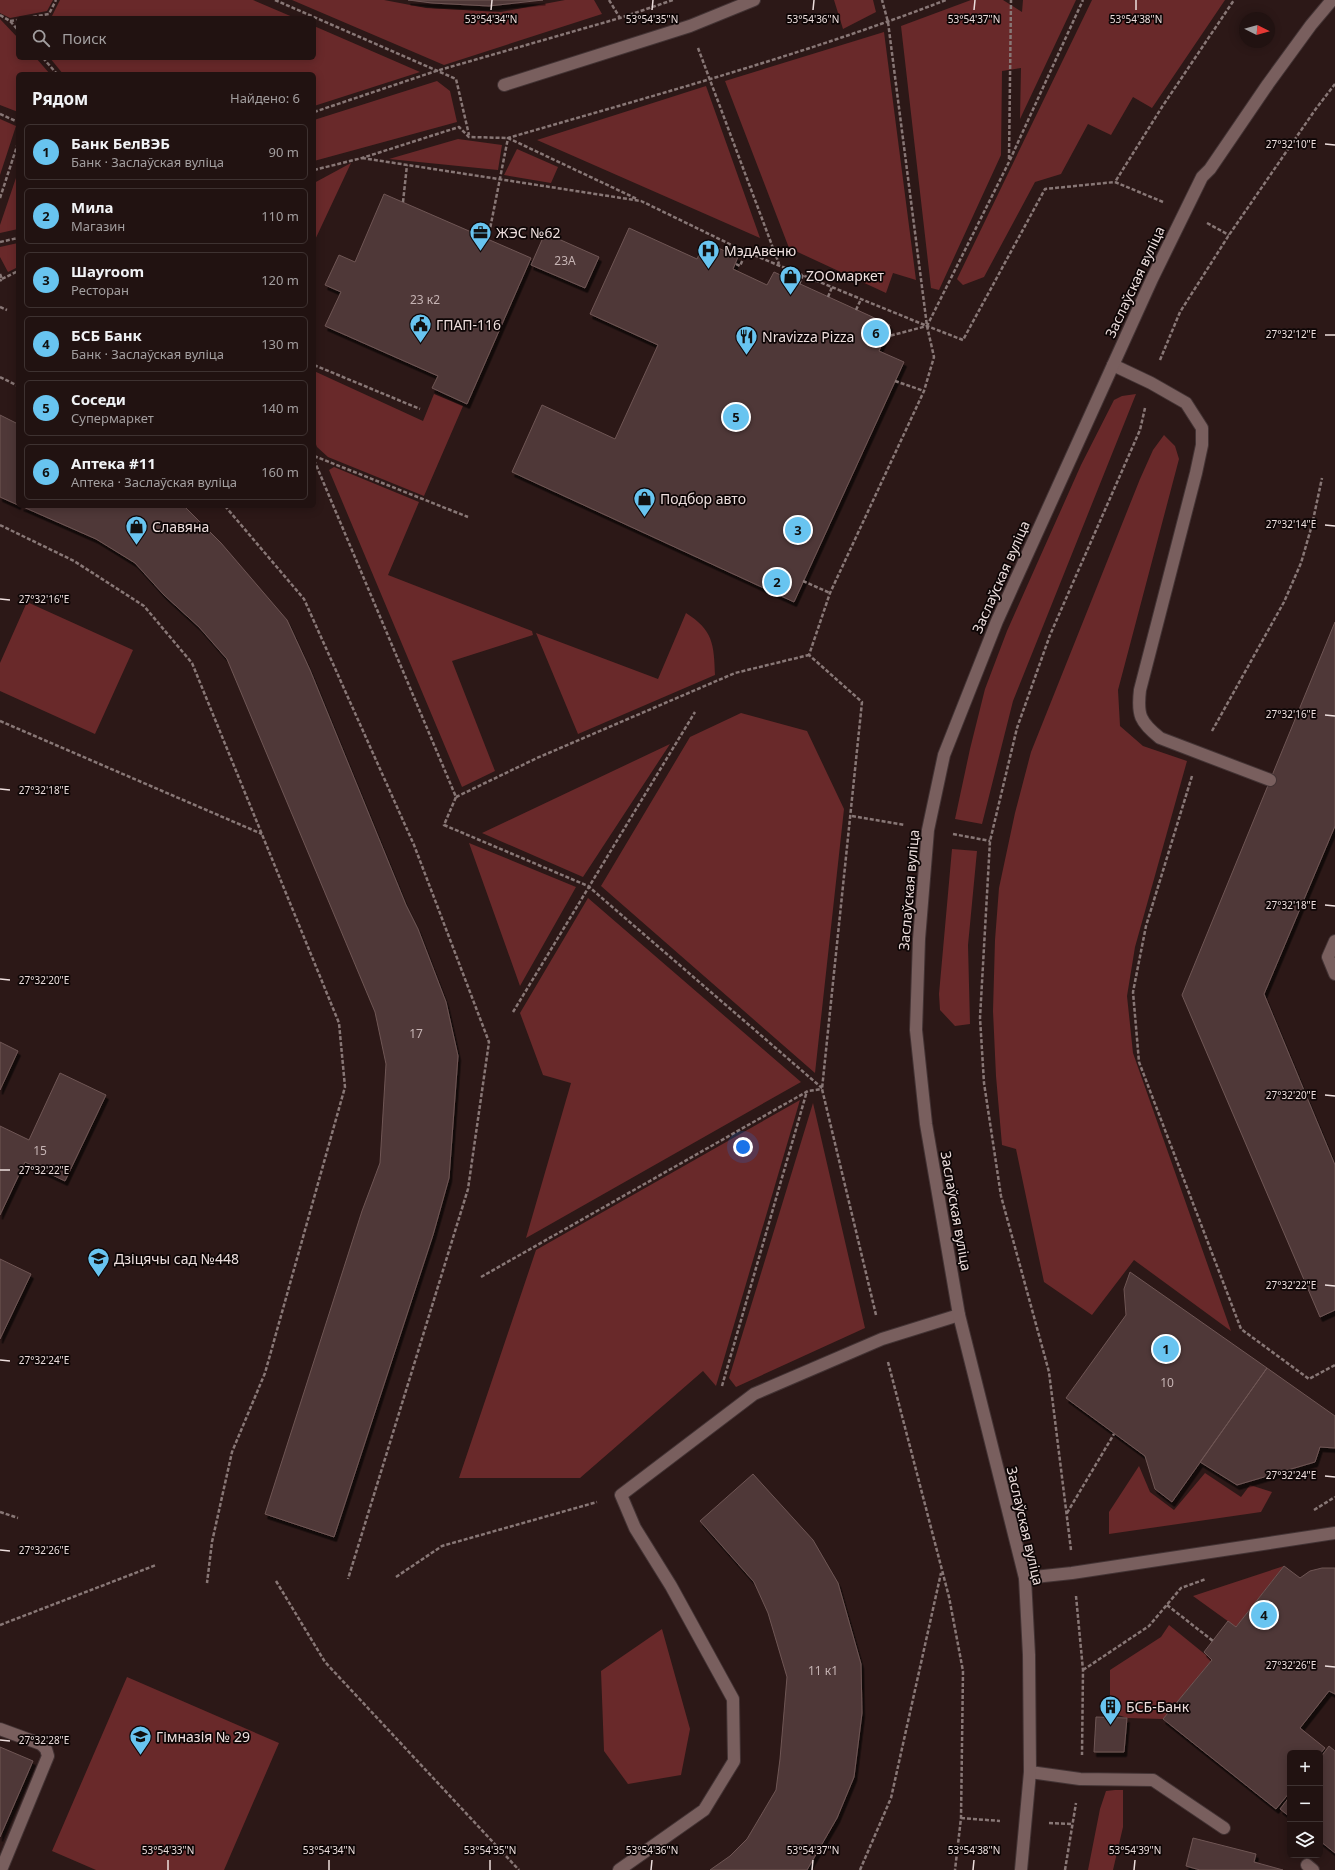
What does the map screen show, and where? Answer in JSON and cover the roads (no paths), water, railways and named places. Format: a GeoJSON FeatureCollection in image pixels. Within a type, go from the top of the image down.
{"type":"FeatureCollection","features":[{"type":"Feature","properties":{"kind":"main road"},"geometry":{"type":"LineString","coordinates":[[504,85],[690,26],[754,0]]}},
{"type":"Feature","properties":{"kind":"main road","name":"Заслаўская вуліца"},"geometry":{"type":"LineString","coordinates":[[1021,1870],[1030,1772],[1029,1655],[1025,1578],[959,1315],[926,1124],[916,1030],[919,939],[928,830],[944,754],[969,687],[997,621],[1184,211],[1202,177],[1210,169],[1311,25],[1332,0]]}},
{"type":"Feature","properties":{"kind":"main road"},"geometry":{"type":"LineString","coordinates":[[1113,365],[1151,383],[1186,403],[1202,428],[1202,445],[1196,473],[1140,690],[1138,704],[1140,718],[1149,729],[1160,738],[1270,780]]}},
{"type":"Feature","properties":{"kind":"main road"},"geometry":{"type":"LineString","coordinates":[[1335,941],[1328,957],[1335,974]]}},
{"type":"Feature","properties":{"kind":"main road"},"geometry":{"type":"LineString","coordinates":[[619,1870],[704,1810],[734,1761],[733,1699],[672,1586],[635,1528],[621,1495],[754,1394],[882,1339],[959,1315]]}},
{"type":"Feature","properties":{"kind":"main road"},"geometry":{"type":"LineString","coordinates":[[1025,1578],[1072,1573],[1335,1533]]}},
{"type":"Feature","properties":{"kind":"main road"},"geometry":{"type":"LineString","coordinates":[[0,1729],[41,1744],[46,1748],[48,1756],[1,1870]]}},
{"type":"Feature","properties":{"kind":"main road"},"geometry":{"type":"LineString","coordinates":[[1030,1772],[1080,1779],[1153,1780],[1224,1828]]}},
{"type":"Feature","properties":{"kind":"place","name":"ЖЭС №62"},"geometry":{"type":"Point","coordinates":[481,252]}},
{"type":"Feature","properties":{"kind":"place","name":"МэдАвеню"},"geometry":{"type":"Point","coordinates":[709,270]}},
{"type":"Feature","properties":{"kind":"place","name":"ZOOмаркет"},"geometry":{"type":"Point","coordinates":[791,296]}},
{"type":"Feature","properties":{"kind":"place","name":"Аптека #11"},"geometry":{"type":"Point","coordinates":[876,333]}},
{"type":"Feature","properties":{"kind":"place","name":"ГПАП-116"},"geometry":{"type":"Point","coordinates":[421,344]}},
{"type":"Feature","properties":{"kind":"place","name":"Nravizza Pizza"},"geometry":{"type":"Point","coordinates":[746,356]}},
{"type":"Feature","properties":{"kind":"place","name":"Соседи"},"geometry":{"type":"Point","coordinates":[736,417]}},
{"type":"Feature","properties":{"kind":"place","name":"Подбор авто"},"geometry":{"type":"Point","coordinates":[645,518]}},
{"type":"Feature","properties":{"kind":"place","name":"Шауroom"},"geometry":{"type":"Point","coordinates":[798,530]}},
{"type":"Feature","properties":{"kind":"place","name":"Славяна"},"geometry":{"type":"Point","coordinates":[137,546]}},
{"type":"Feature","properties":{"kind":"place","name":"Мила"},"geometry":{"type":"Point","coordinates":[777,582]}},
{"type":"Feature","properties":{"kind":"place","name":"Дзіцячы сад №448"},"geometry":{"type":"Point","coordinates":[98,1278]}},
{"type":"Feature","properties":{"kind":"place","name":"Банк БелВЭБ"},"geometry":{"type":"Point","coordinates":[1166,1349]}},
{"type":"Feature","properties":{"kind":"place","name":"БСБ Банк"},"geometry":{"type":"Point","coordinates":[1264,1615]}},
{"type":"Feature","properties":{"kind":"place","name":"БСБ-Банк"},"geometry":{"type":"Point","coordinates":[1111,1726]}},
{"type":"Feature","properties":{"kind":"place","name":"Гімназія № 29"},"geometry":{"type":"Point","coordinates":[141,1756]}}]}
